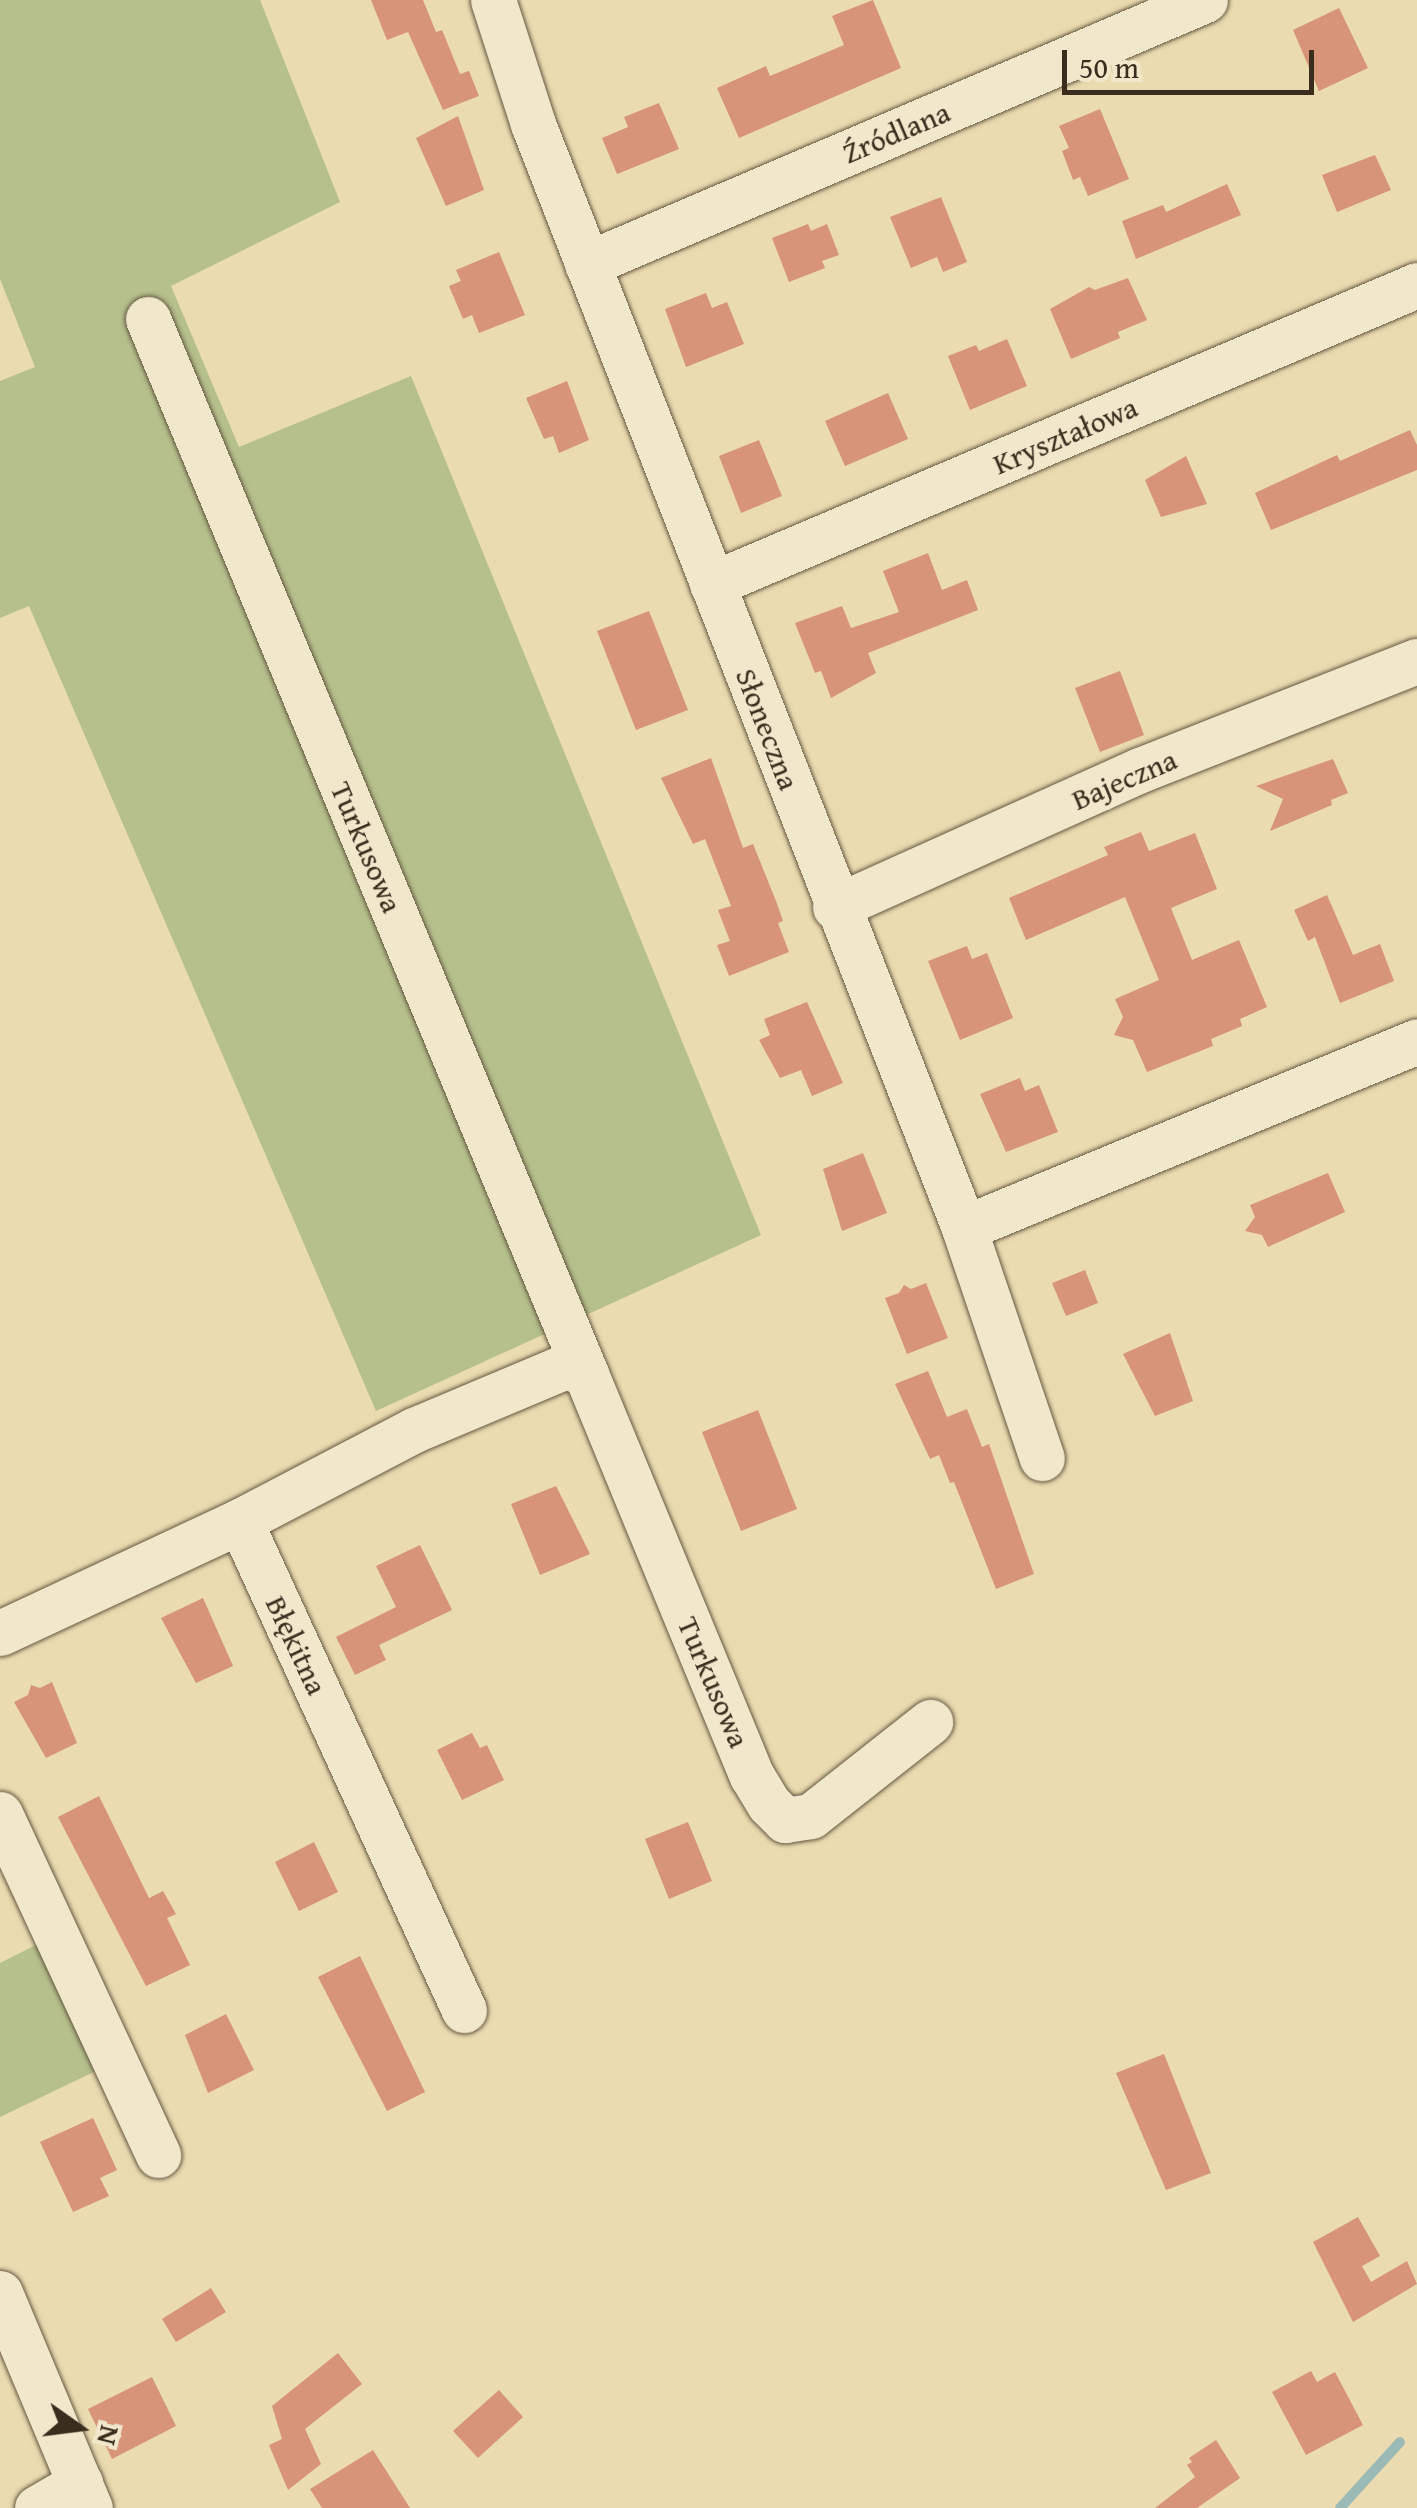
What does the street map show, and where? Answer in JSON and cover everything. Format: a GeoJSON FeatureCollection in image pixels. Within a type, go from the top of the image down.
{"type":"FeatureCollection","features":[{"type":"Feature","properties":{"kind":"street","name":"Słoneczna"},"geometry":{"type":"LineString","coordinates":[[493,0],[533,124],[835,907],[964,1228],[1042,1458]]}},
{"type":"Feature","properties":{"kind":"street","name":"Źródlana"},"geometry":{"type":"LineString","coordinates":[[587,264],[1205,0]]}},
{"type":"Feature","properties":{"kind":"street","name":"Kryształowa"},"geometry":{"type":"LineString","coordinates":[[712,584],[1417,285]]}},
{"type":"Feature","properties":{"kind":"street","name":"Turkusowa"},"geometry":{"type":"LineString","coordinates":[[148,319],[752,1776],[769,1804],[785,1820],[811,1816],[930,1722]]}},
{"type":"Feature","properties":{"kind":"street","name":"Bajeczna"},"geometry":{"type":"LineString","coordinates":[[835,907],[1140,770],[1417,661]]}},
{"type":"Feature","properties":{"kind":"street"},"geometry":{"type":"LineString","coordinates":[[964,1228],[1417,1041]]}},
{"type":"Feature","properties":{"kind":"street"},"geometry":{"type":"LineString","coordinates":[[0,1633],[240,1521],[414,1430],[518,1382],[566,1366],[586,1374]]}},
{"type":"Feature","properties":{"kind":"street","name":"Błękitna"},"geometry":{"type":"LineString","coordinates":[[240,1521],[464,2010]]}},
{"type":"Feature","properties":{"kind":"street"},"geometry":{"type":"LineString","coordinates":[[0,1814],[158,2155]]}},
{"type":"Feature","properties":{"kind":"street"},"geometry":{"type":"LineString","coordinates":[[0,2293],[85,2496],[37,2508]]}},
{"type":"Feature","properties":{"kind":"green space"},"geometry":{"type":"Polygon","coordinates":[[[0,0],[260,0],[340,202],[171,286],[239,447],[411,376],[761,1235],[376,1411],[29,606],[0,618],[0,381],[35,367],[0,279],[0,0]]]}},
{"type":"Feature","properties":{"kind":"green space"},"geometry":{"type":"Polygon","coordinates":[[[40,1943],[102,2068],[0,2117],[0,1963],[40,1943]]]}},
{"type":"Feature","properties":{"kind":"building"},"geometry":{"type":"Polygon","coordinates":[[[371,0],[423,0],[436,32],[442,30],[460,74],[469,71],[479,96],[443,110],[408,32],[387,40],[371,0]]]}},
{"type":"Feature","properties":{"kind":"building"},"geometry":{"type":"Polygon","coordinates":[[[873,0],[901,68],[739,138],[717,88],[766,66],[770,76],[844,45],[832,16],[873,0]]]}},
{"type":"Feature","properties":{"kind":"building"},"geometry":{"type":"Polygon","coordinates":[[[1339,8],[1368,68],[1319,91],[1293,30],[1339,8]]]}},
{"type":"Feature","properties":{"kind":"building"},"geometry":{"type":"Polygon","coordinates":[[[659,103],[679,149],[617,174],[602,138],[628,127],[624,117],[659,103]]]}},
{"type":"Feature","properties":{"kind":"building"},"geometry":{"type":"Polygon","coordinates":[[[1100,109],[1129,179],[1088,196],[1080,177],[1073,180],[1062,151],[1069,148],[1059,126],[1100,109]]]}},
{"type":"Feature","properties":{"kind":"building"},"geometry":{"type":"Polygon","coordinates":[[[458,116],[484,190],[446,206],[416,138],[458,116]]]}},
{"type":"Feature","properties":{"kind":"building"},"geometry":{"type":"Polygon","coordinates":[[[1375,155],[1391,190],[1337,212],[1322,175],[1375,155]]]}},
{"type":"Feature","properties":{"kind":"building"},"geometry":{"type":"Polygon","coordinates":[[[1227,184],[1241,215],[1136,259],[1122,221],[1163,205],[1166,212],[1227,184]]]}},
{"type":"Feature","properties":{"kind":"building"},"geometry":{"type":"Polygon","coordinates":[[[941,197],[967,262],[943,272],[937,257],[911,268],[890,217],[941,197]]]}},
{"type":"Feature","properties":{"kind":"building"},"geometry":{"type":"Polygon","coordinates":[[[808,224],[811,231],[827,224],[839,255],[822,261],[825,268],[789,282],[772,238],[808,224]]]}},
{"type":"Feature","properties":{"kind":"building"},"geometry":{"type":"Polygon","coordinates":[[[499,252],[525,315],[479,333],[472,315],[463,319],[449,286],[461,281],[456,270],[499,252]]]}},
{"type":"Feature","properties":{"kind":"building"},"geometry":{"type":"Polygon","coordinates":[[[1128,278],[1147,320],[1118,332],[1120,338],[1071,359],[1050,309],[1089,287],[1095,290],[1128,278]]]}},
{"type":"Feature","properties":{"kind":"building"},"geometry":{"type":"Polygon","coordinates":[[[706,293],[712,308],[727,302],[744,344],[686,367],[665,309],[706,293]]]}},
{"type":"Feature","properties":{"kind":"building"},"geometry":{"type":"Polygon","coordinates":[[[1007,339],[1027,386],[970,410],[948,356],[976,345],[979,351],[1007,339]]]}},
{"type":"Feature","properties":{"kind":"building"},"geometry":{"type":"Polygon","coordinates":[[[567,381],[589,440],[559,453],[553,436],[544,439],[526,398],[567,381]]]}},
{"type":"Feature","properties":{"kind":"building"},"geometry":{"type":"Polygon","coordinates":[[[888,393],[908,439],[845,466],[825,421],[888,393]]]}},
{"type":"Feature","properties":{"kind":"building"},"geometry":{"type":"Polygon","coordinates":[[[1410,430],[1417,445],[1417,470],[1271,530],[1255,493],[1337,455],[1340,461],[1410,430]]]}},
{"type":"Feature","properties":{"kind":"building"},"geometry":{"type":"Polygon","coordinates":[[[759,440],[782,496],[741,513],[719,456],[759,440]]]}},
{"type":"Feature","properties":{"kind":"building"},"geometry":{"type":"Polygon","coordinates":[[[1186,456],[1207,504],[1161,517],[1145,480],[1186,456]]]}},
{"type":"Feature","properties":{"kind":"building"},"geometry":{"type":"Polygon","coordinates":[[[928,553],[942,590],[967,580],[978,610],[868,653],[876,673],[831,698],[821,671],[815,673],[795,623],[842,606],[851,628],[899,612],[883,571],[928,553]]]}},
{"type":"Feature","properties":{"kind":"building"},"geometry":{"type":"Polygon","coordinates":[[[649,611],[688,710],[636,730],[597,631],[649,611]]]}},
{"type":"Feature","properties":{"kind":"building"},"geometry":{"type":"Polygon","coordinates":[[[1120,671],[1144,735],[1100,752],[1075,688],[1120,671]]]}},
{"type":"Feature","properties":{"kind":"building"},"geometry":{"type":"Polygon","coordinates":[[[711,758],[743,848],[753,844],[776,901],[783,921],[778,923],[789,952],[729,976],[717,945],[730,941],[718,910],[731,906],[705,839],[693,844],[661,778],[711,758]]]}},
{"type":"Feature","properties":{"kind":"building"},"geometry":{"type":"Polygon","coordinates":[[[1333,759],[1348,793],[1331,800],[1332,805],[1270,831],[1283,799],[1256,786],[1333,759]]]}},
{"type":"Feature","properties":{"kind":"building"},"geometry":{"type":"Polygon","coordinates":[[[1141,832],[1149,851],[1195,833],[1217,889],[1171,908],[1192,960],[1239,940],[1267,1007],[1240,1019],[1242,1026],[1211,1039],[1213,1046],[1147,1072],[1133,1040],[1114,1035],[1123,1017],[1115,999],[1159,980],[1125,897],[1026,940],[1009,898],[1108,855],[1104,847],[1141,832]]]}},
{"type":"Feature","properties":{"kind":"building"},"geometry":{"type":"Polygon","coordinates":[[[1327,895],[1353,955],[1380,944],[1394,981],[1340,1003],[1315,937],[1308,941],[1294,910],[1327,895]]]}},
{"type":"Feature","properties":{"kind":"building"},"geometry":{"type":"Polygon","coordinates":[[[967,946],[972,959],[987,953],[1013,1018],[960,1040],[928,961],[967,946]]]}},
{"type":"Feature","properties":{"kind":"building"},"geometry":{"type":"Polygon","coordinates":[[[807,1002],[843,1083],[812,1096],[801,1070],[780,1078],[759,1040],[770,1035],[764,1019],[807,1002]]]}},
{"type":"Feature","properties":{"kind":"building"},"geometry":{"type":"Polygon","coordinates":[[[1020,1078],[1025,1091],[1039,1085],[1058,1132],[1006,1152],[980,1094],[1020,1078]]]}},
{"type":"Feature","properties":{"kind":"building"},"geometry":{"type":"Polygon","coordinates":[[[863,1153],[887,1213],[842,1231],[823,1169],[863,1153]]]}},
{"type":"Feature","properties":{"kind":"building"},"geometry":{"type":"Polygon","coordinates":[[[1328,1173],[1345,1212],[1268,1247],[1262,1235],[1245,1231],[1255,1217],[1250,1205],[1328,1173]]]}},
{"type":"Feature","properties":{"kind":"building"},"geometry":{"type":"Polygon","coordinates":[[[1085,1270],[1098,1303],[1066,1316],[1052,1283],[1085,1270]]]}},
{"type":"Feature","properties":{"kind":"building"},"geometry":{"type":"Polygon","coordinates":[[[926,1283],[948,1338],[907,1354],[885,1298],[899,1293],[904,1285],[911,1289],[926,1283]]]}},
{"type":"Feature","properties":{"kind":"building"},"geometry":{"type":"Polygon","coordinates":[[[1170,1333],[1193,1401],[1155,1416],[1123,1354],[1170,1333]]]}},
{"type":"Feature","properties":{"kind":"building"},"geometry":{"type":"Polygon","coordinates":[[[928,1371],[947,1417],[967,1409],[982,1447],[989,1444],[1034,1574],[996,1589],[954,1482],[950,1483],[939,1455],[930,1459],[895,1384],[928,1371]]]}},
{"type":"Feature","properties":{"kind":"building"},"geometry":{"type":"Polygon","coordinates":[[[758,1410],[797,1509],[741,1531],[702,1432],[758,1410]]]}},
{"type":"Feature","properties":{"kind":"building"},"geometry":{"type":"Polygon","coordinates":[[[556,1486],[590,1554],[540,1575],[511,1504],[556,1486]]]}},
{"type":"Feature","properties":{"kind":"building"},"geometry":{"type":"Polygon","coordinates":[[[420,1545],[452,1610],[379,1645],[386,1660],[355,1675],[336,1637],[396,1607],[376,1566],[420,1545]]]}},
{"type":"Feature","properties":{"kind":"building"},"geometry":{"type":"Polygon","coordinates":[[[203,1598],[233,1666],[196,1683],[161,1618],[203,1598]]]}},
{"type":"Feature","properties":{"kind":"building"},"geometry":{"type":"Polygon","coordinates":[[[52,1682],[77,1743],[46,1758],[14,1702],[28,1695],[31,1685],[40,1688],[52,1682]]]}},
{"type":"Feature","properties":{"kind":"building"},"geometry":{"type":"Polygon","coordinates":[[[472,1733],[480,1748],[487,1745],[504,1780],[462,1800],[437,1750],[472,1733]]]}},
{"type":"Feature","properties":{"kind":"building"},"geometry":{"type":"Polygon","coordinates":[[[99,1796],[149,1898],[163,1891],[176,1914],[167,1918],[190,1965],[146,1986],[58,1817],[99,1796]]]}},
{"type":"Feature","properties":{"kind":"building"},"geometry":{"type":"Polygon","coordinates":[[[688,1822],[712,1881],[669,1899],[645,1839],[688,1822]]]}},
{"type":"Feature","properties":{"kind":"building"},"geometry":{"type":"Polygon","coordinates":[[[314,1842],[338,1892],[299,1911],[275,1862],[314,1842]]]}},
{"type":"Feature","properties":{"kind":"building"},"geometry":{"type":"Polygon","coordinates":[[[360,1956],[425,2092],[387,2111],[318,1977],[360,1956]]]}},
{"type":"Feature","properties":{"kind":"building"},"geometry":{"type":"Polygon","coordinates":[[[226,2014],[254,2070],[208,2093],[185,2035],[226,2014]]]}},
{"type":"Feature","properties":{"kind":"building"},"geometry":{"type":"Polygon","coordinates":[[[1164,2054],[1211,2173],[1166,2190],[1116,2073],[1164,2054]]]}},
{"type":"Feature","properties":{"kind":"building"},"geometry":{"type":"Polygon","coordinates":[[[93,2118],[117,2170],[100,2178],[109,2196],[73,2212],[40,2142],[93,2118]]]}},
{"type":"Feature","properties":{"kind":"building"},"geometry":{"type":"Polygon","coordinates":[[[1358,2217],[1380,2256],[1362,2266],[1371,2282],[1407,2261],[1417,2284],[1353,2322],[1313,2242],[1358,2217]]]}},
{"type":"Feature","properties":{"kind":"building"},"geometry":{"type":"Polygon","coordinates":[[[211,2288],[226,2312],[176,2342],[162,2319],[211,2288]]]}},
{"type":"Feature","properties":{"kind":"building"},"geometry":{"type":"Polygon","coordinates":[[[338,2353],[362,2384],[305,2429],[321,2464],[288,2490],[269,2445],[282,2439],[272,2406],[338,2353]]]}},
{"type":"Feature","properties":{"kind":"building"},"geometry":{"type":"Polygon","coordinates":[[[1311,2371],[1317,2382],[1335,2372],[1363,2425],[1306,2455],[1272,2392],[1311,2371]]]}},
{"type":"Feature","properties":{"kind":"building"},"geometry":{"type":"Polygon","coordinates":[[[152,2377],[176,2426],[112,2459],[88,2409],[152,2377]]]}},
{"type":"Feature","properties":{"kind":"building"},"geometry":{"type":"Polygon","coordinates":[[[499,2390],[523,2417],[478,2458],[453,2431],[499,2390]]]}},
{"type":"Feature","properties":{"kind":"building"},"geometry":{"type":"Polygon","coordinates":[[[1216,2440],[1240,2478],[1197,2508],[1155,2508],[1195,2477],[1187,2465],[1192,2462],[1189,2458],[1216,2440]]]}},
{"type":"Feature","properties":{"kind":"building"},"geometry":{"type":"Polygon","coordinates":[[[373,2450],[410,2508],[322,2508],[310,2489],[373,2450]]]}},
{"type":"Feature","properties":{"kind":"waterway"},"geometry":{"type":"LineString","coordinates":[[1340,2508],[1400,2442]]}}]}
